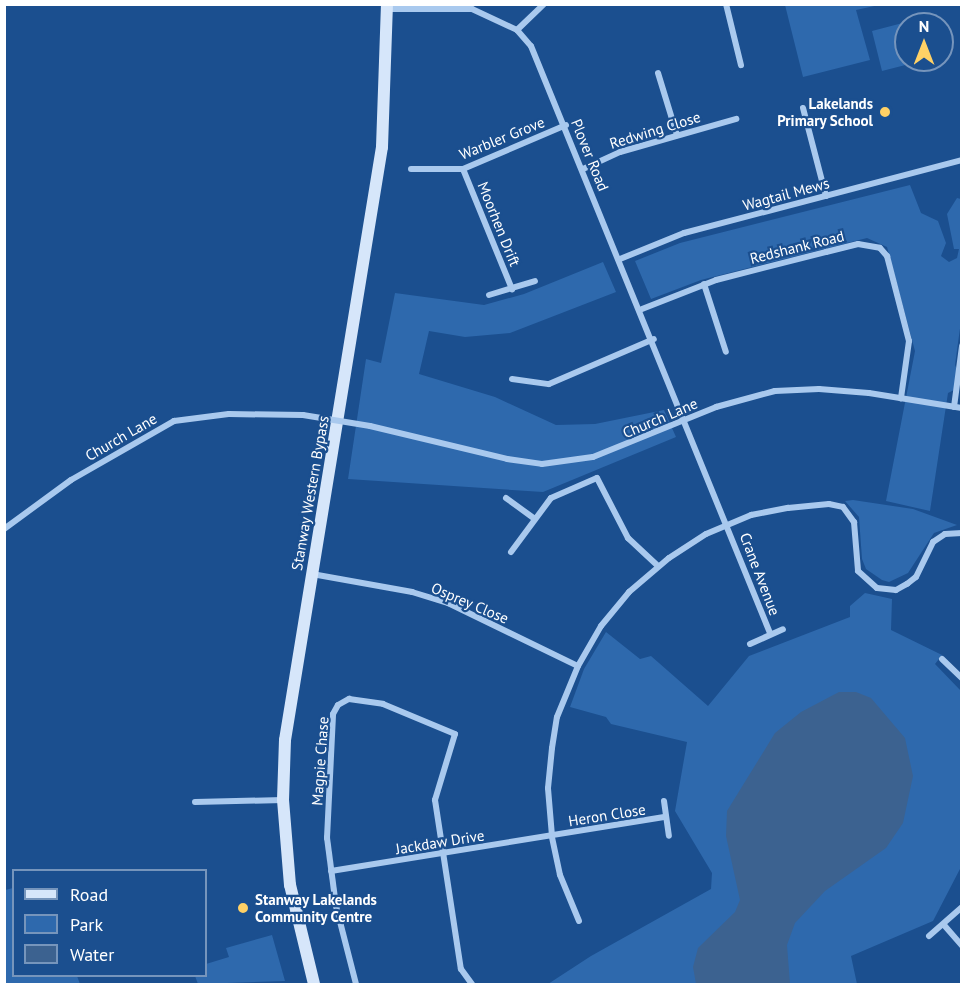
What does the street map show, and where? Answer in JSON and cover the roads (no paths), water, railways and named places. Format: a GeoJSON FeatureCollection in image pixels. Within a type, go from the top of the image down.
{"type":"FeatureCollection","features":[{"type":"Feature","properties":{"kind":"street"},"geometry":{"type":"LineString","coordinates":[[517,30],[544,4]]}},
{"type":"Feature","properties":{"kind":"street"},"geometry":{"type":"LineString","coordinates":[[726,4],[741,65]]}},
{"type":"Feature","properties":{"kind":"street","name":"Plover Road"},"geometry":{"type":"LineString","coordinates":[[387,7],[472,9],[517,30],[531,45],[642,309],[685,419]]}},
{"type":"Feature","properties":{"kind":"street","name":"Stanway Western Bypass"},"geometry":{"type":"LineString","coordinates":[[314,984],[290,885],[283,800],[285,740],[382,147],[387,7]]}},
{"type":"Feature","properties":{"kind":"street"},"geometry":{"type":"LineString","coordinates":[[658,74],[676,135]]}},
{"type":"Feature","properties":{"kind":"street"},"geometry":{"type":"LineString","coordinates":[[803,108],[826,196]]}},
{"type":"Feature","properties":{"kind":"street","name":"Redwing Close"},"geometry":{"type":"LineString","coordinates":[[583,169],[620,152],[736,119]]}},
{"type":"Feature","properties":{"kind":"street","name":"Warbler Grove"},"geometry":{"type":"LineString","coordinates":[[411,169],[463,169],[566,125]]}},
{"type":"Feature","properties":{"kind":"street","name":"Wagtail Mews"},"geometry":{"type":"LineString","coordinates":[[620,259],[684,233],[962,160]]}},
{"type":"Feature","properties":{"kind":"street","name":"Moorhen Drift"},"geometry":{"type":"LineString","coordinates":[[463,169],[512,289]]}},
{"type":"Feature","properties":{"kind":"street","name":"Redshank Road"},"geometry":{"type":"LineString","coordinates":[[642,309],[704,284],[858,244],[880,248],[887,256],[909,341],[901,398]]}},
{"type":"Feature","properties":{"kind":"street"},"geometry":{"type":"LineString","coordinates":[[489,295],[535,281]]}},
{"type":"Feature","properties":{"kind":"street"},"geometry":{"type":"LineString","coordinates":[[704,284],[726,352]]}},
{"type":"Feature","properties":{"kind":"street"},"geometry":{"type":"LineString","coordinates":[[512,379],[549,384],[654,339]]}},
{"type":"Feature","properties":{"kind":"street"},"geometry":{"type":"LineString","coordinates":[[958,407],[962,346]]}},
{"type":"Feature","properties":{"kind":"street","name":"Church Lane"},"geometry":{"type":"LineString","coordinates":[[4,529],[71,480],[174,421],[229,414],[303,416],[370,426],[507,459],[542,464],[593,457],[685,419],[775,391],[819,389],[958,407]]}},
{"type":"Feature","properties":{"kind":"street","name":"Crane Avenue"},"geometry":{"type":"LineString","coordinates":[[685,419],[770,633]]}},
{"type":"Feature","properties":{"kind":"street"},"geometry":{"type":"LineString","coordinates":[[511,552],[551,498],[597,478],[628,538],[658,566]]}},
{"type":"Feature","properties":{"kind":"street"},"geometry":{"type":"LineString","coordinates":[[506,498],[534,518]]}},
{"type":"Feature","properties":{"kind":"street"},"geometry":{"type":"LineString","coordinates":[[579,921],[560,874],[552,836],[548,788],[552,748],[557,717],[578,666],[601,626],[629,592],[658,566],[727,524],[788,508],[829,504],[843,507],[854,522],[858,571],[877,588],[896,590],[916,577],[933,542],[945,534],[962,532]]}},
{"type":"Feature","properties":{"kind":"street","name":"Osprey Close"},"geometry":{"type":"LineString","coordinates":[[311,574],[412,592],[448,603],[578,666]]}},
{"type":"Feature","properties":{"kind":"street","name":"Crane Avenue"},"geometry":{"type":"LineString","coordinates":[[750,644],[783,629]]}},
{"type":"Feature","properties":{"kind":"street"},"geometry":{"type":"LineString","coordinates":[[942,659],[962,678]]}},
{"type":"Feature","properties":{"kind":"street","name":"Magpie Chase"},"geometry":{"type":"LineString","coordinates":[[357,984],[331,871],[327,838],[333,714],[338,705],[349,699],[383,704],[455,734],[435,800],[460,969],[472,984]]}},
{"type":"Feature","properties":{"kind":"street"},"geometry":{"type":"LineString","coordinates":[[195,802],[283,800]]}},
{"type":"Feature","properties":{"kind":"street","name":"Heron Close"},"geometry":{"type":"LineString","coordinates":[[664,801],[669,836]]}},
{"type":"Feature","properties":{"kind":"street","name":"Heron Close"},"geometry":{"type":"LineString","coordinates":[[552,836],[666,817]]}},
{"type":"Feature","properties":{"kind":"street","name":"Jackdaw Drive"},"geometry":{"type":"LineString","coordinates":[[331,871],[552,836]]}},
{"type":"Feature","properties":{"kind":"street"},"geometry":{"type":"LineString","coordinates":[[929,936],[962,907]]}},
{"type":"Feature","properties":{"kind":"street"},"geometry":{"type":"LineString","coordinates":[[944,925],[962,946]]}},
{"type":"Feature","properties":{"kind":"water"},"geometry":{"type":"Polygon","coordinates":[[[839,692],[856,692],[871,698],[905,738],[913,776],[903,823],[886,848],[825,891],[795,923],[787,945],[790,984],[696,984],[693,967],[698,948],[735,912],[740,900],[726,836],[727,811],[775,733],[801,712],[839,692]]]}},
{"type":"Feature","properties":{"kind":"place","name":"Lakelands Primary School"},"geometry":{"type":"Point","coordinates":[885,112]}},
{"type":"Feature","properties":{"kind":"place","name":"Stanway Lakelands Community Centre"},"geometry":{"type":"Point","coordinates":[243,908]}}]}
